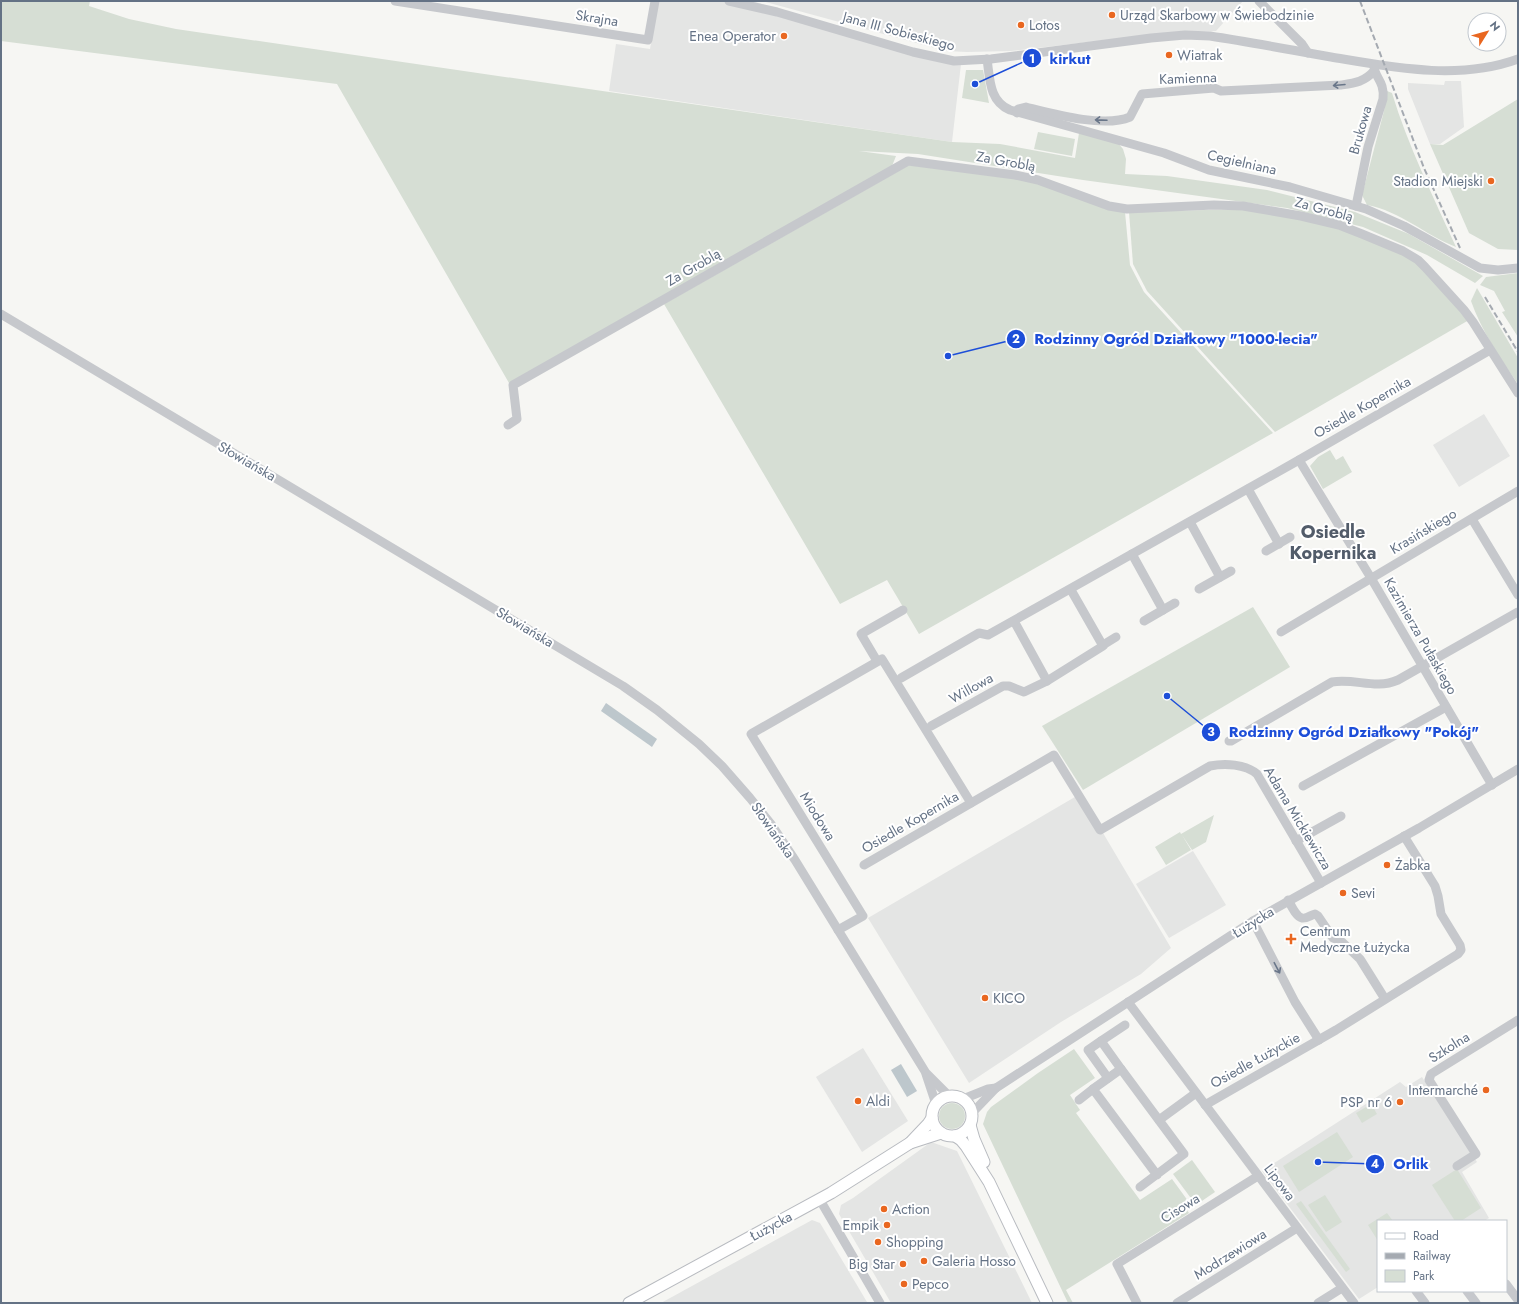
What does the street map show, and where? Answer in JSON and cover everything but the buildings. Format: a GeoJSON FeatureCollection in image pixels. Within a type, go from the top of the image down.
{"type":"FeatureCollection","features":[{"type":"Feature","properties":{"kind":"main road"},"geometry":{"type":"LineString","coordinates":[[970,1126],[964,1133],[955,1136],[941,1133],[935,1126],[932,1118],[932,1113],[936,1104],[940,1100],[949,1096],[963,1099],[967,1103],[972,1113],[970,1126],[987,1171],[989,1182]]}},
{"type":"Feature","properties":{"kind":"main road","name":"Łużycka"},"geometry":{"type":"LineString","coordinates":[[629,1303],[820,1200],[910,1143],[932,1118]]}},
{"type":"Feature","properties":{"kind":"main road","name":"Łużycka"},"geometry":{"type":"LineString","coordinates":[[910,1143],[915,1143],[941,1133]]}},
{"type":"Feature","properties":{"kind":"main road"},"geometry":{"type":"LineString","coordinates":[[955,1136],[966,1146],[989,1182],[1047,1303]]}},
{"type":"Feature","properties":{"kind":"street","name":"Skrajna"},"geometry":{"type":"LineString","coordinates":[[395,1],[432,4],[648,40],[655,1]]}},
{"type":"Feature","properties":{"kind":"street","name":"Jana III Sobieskiego"},"geometry":{"type":"LineString","coordinates":[[729,1],[777,12],[878,42],[940,58],[963,61],[1185,35],[1210,36],[1308,53],[1374,67],[1452,70],[1485,67],[1508,63],[1518,59]]}},
{"type":"Feature","properties":{"kind":"street"},"geometry":{"type":"LineString","coordinates":[[1259,1],[1302,44],[1308,53]]}},
{"type":"Feature","properties":{"kind":"street","name":"Cegielniana"},"geometry":{"type":"LineString","coordinates":[[987,59],[991,85],[996,99],[1005,108],[1017,113],[1164,153],[1209,170],[1290,187],[1356,206],[1396,221],[1480,268],[1498,270],[1518,268]]}},
{"type":"Feature","properties":{"kind":"street","name":"Kamienna"},"geometry":{"type":"LineString","coordinates":[[1017,113],[1018,109],[1026,108],[1074,118],[1110,120],[1130,117],[1142,94],[1214,88],[1221,91],[1236,89],[1341,85],[1360,82],[1367,78],[1374,67]]}},
{"type":"Feature","properties":{"kind":"street","name":"Brukowa"},"geometry":{"type":"LineString","coordinates":[[1356,206],[1368,147],[1384,92],[1374,67]]}},
{"type":"Feature","properties":{"kind":"street","name":"Za Groblą"},"geometry":{"type":"LineString","coordinates":[[508,425],[517,419],[513,385],[908,161],[1015,175],[1038,180],[1109,206],[1127,209],[1230,205],[1272,210],[1339,226],[1389,245],[1418,260],[1436,277],[1464,310],[1479,331],[1518,393]]}},
{"type":"Feature","properties":{"kind":"street","name":"Słowiańska"},"geometry":{"type":"LineString","coordinates":[[1,314],[623,686],[699,744],[744,790],[782,840],[926,1073],[949,1096]]}},
{"type":"Feature","properties":{"kind":"street","name":"Osiedle Kopernika"},"geometry":{"type":"LineString","coordinates":[[901,678],[980,633],[988,635],[1071,590],[1490,350]]}},
{"type":"Feature","properties":{"kind":"street","name":"Kazimierza Pułaskiego"},"geometry":{"type":"LineString","coordinates":[[1299,460],[1371,578],[1492,785]]}},
{"type":"Feature","properties":{"kind":"street"},"geometry":{"type":"LineString","coordinates":[[1248,489],[1279,544]]}},
{"type":"Feature","properties":{"kind":"street","name":"Krasińskiego"},"geometry":{"type":"LineString","coordinates":[[1281,632],[1518,491]]}},
{"type":"Feature","properties":{"kind":"street"},"geometry":{"type":"LineString","coordinates":[[1472,519],[1518,596]]}},
{"type":"Feature","properties":{"kind":"street"},"geometry":{"type":"LineString","coordinates":[[1190,522],[1220,577]]}},
{"type":"Feature","properties":{"kind":"street"},"geometry":{"type":"LineString","coordinates":[[1266,551],[1290,537]]}},
{"type":"Feature","properties":{"kind":"street"},"geometry":{"type":"LineString","coordinates":[[1132,554],[1163,610]]}},
{"type":"Feature","properties":{"kind":"street"},"geometry":{"type":"LineString","coordinates":[[1199,589],[1231,571]]}},
{"type":"Feature","properties":{"kind":"street"},"geometry":{"type":"LineString","coordinates":[[1071,590],[1103,645]]}},
{"type":"Feature","properties":{"kind":"street"},"geometry":{"type":"LineString","coordinates":[[1144,621],[1175,603]]}},
{"type":"Feature","properties":{"kind":"street"},"geometry":{"type":"LineString","coordinates":[[877,661],[861,634],[903,610]]}},
{"type":"Feature","properties":{"kind":"street"},"geometry":{"type":"LineString","coordinates":[[1228,741],[1232,742],[1332,682],[1344,680],[1375,685],[1388,685],[1518,612]]}},
{"type":"Feature","properties":{"kind":"street"},"geometry":{"type":"LineString","coordinates":[[1014,621],[1047,680],[1116,637]]}},
{"type":"Feature","properties":{"kind":"street","name":"Osiedle Kopernika"},"geometry":{"type":"LineString","coordinates":[[877,661],[882,658],[971,803]]}},
{"type":"Feature","properties":{"kind":"street","name":"Miodowa"},"geometry":{"type":"LineString","coordinates":[[838,930],[863,916],[751,734],[877,661]]}},
{"type":"Feature","properties":{"kind":"street","name":"Willowa"},"geometry":{"type":"LineString","coordinates":[[931,726],[1003,686],[1008,686],[1024,692],[1047,680]]}},
{"type":"Feature","properties":{"kind":"street"},"geometry":{"type":"LineString","coordinates":[[1303,786],[1446,707]]}},
{"type":"Feature","properties":{"kind":"street","name":"Osiedle Kopernika"},"geometry":{"type":"LineString","coordinates":[[864,865],[1054,755],[1100,830]]}},
{"type":"Feature","properties":{"kind":"street","name":"Adama Mickiewicza"},"geometry":{"type":"LineString","coordinates":[[1100,830],[1210,766],[1220,764],[1245,767],[1252,769],[1257,774],[1321,883]]}},
{"type":"Feature","properties":{"kind":"street","name":"Łużycka"},"geometry":{"type":"LineString","coordinates":[[972,1113],[996,1088],[1253,921],[1404,836],[1518,769]]}},
{"type":"Feature","properties":{"kind":"street"},"geometry":{"type":"LineString","coordinates":[[1296,841],[1341,816]]}},
{"type":"Feature","properties":{"kind":"street","name":"Osiedle Łużyckie"},"geometry":{"type":"LineString","coordinates":[[1205,1105],[1319,1040],[1458,954],[1461,950],[1460,945],[1441,914],[1438,896],[1434,886],[1404,836]]}},
{"type":"Feature","properties":{"kind":"street"},"geometry":{"type":"LineString","coordinates":[[1288,900],[1293,909],[1301,918],[1315,914],[1318,916],[1333,938],[1342,942],[1360,959],[1385,999]]}},
{"type":"Feature","properties":{"kind":"street","name":"Osiedle Łużyckie"},"geometry":{"type":"LineString","coordinates":[[1253,921],[1295,1002],[1319,1040]]}},
{"type":"Feature","properties":{"kind":"street","name":"Lipowa"},"geometry":{"type":"LineString","coordinates":[[1128,1002],[1354,1303]]}},
{"type":"Feature","properties":{"kind":"street","name":"Szkolna"},"geometry":{"type":"LineString","coordinates":[[1457,1166],[1476,1154],[1429,1080],[1431,1074],[1518,1020]]}},
{"type":"Feature","properties":{"kind":"street"},"geometry":{"type":"LineString","coordinates":[[1108,1078],[1088,1050],[1125,1024]]}},
{"type":"Feature","properties":{"kind":"street"},"geometry":{"type":"LineString","coordinates":[[1101,1041],[1184,1154],[1140,1187]]}},
{"type":"Feature","properties":{"kind":"street"},"geometry":{"type":"LineString","coordinates":[[1079,1100],[1121,1068]]}},
{"type":"Feature","properties":{"kind":"street","name":"Słowiańska"},"geometry":{"type":"LineString","coordinates":[[926,1073],[936,1104]]}},
{"type":"Feature","properties":{"kind":"street","name":"Łużycka"},"geometry":{"type":"LineString","coordinates":[[963,1099],[988,1089],[996,1088]]}},
{"type":"Feature","properties":{"kind":"street"},"geometry":{"type":"LineString","coordinates":[[1093,1089],[1157,1175]]}},
{"type":"Feature","properties":{"kind":"street"},"geometry":{"type":"LineString","coordinates":[[1159,1120],[1196,1093]]}},
{"type":"Feature","properties":{"kind":"street","name":"Cisowa"},"geometry":{"type":"LineString","coordinates":[[1137,1303],[1117,1264],[1258,1176]]}},
{"type":"Feature","properties":{"kind":"street"},"geometry":{"type":"LineString","coordinates":[[820,1200],[880,1303]]}},
{"type":"Feature","properties":{"kind":"street","name":"Modrzewiowa"},"geometry":{"type":"LineString","coordinates":[[1178,1303],[1298,1228]]}},
{"type":"Feature","properties":{"kind":"street"},"geometry":{"type":"LineString","coordinates":[[1507,1285],[1518,1300]]}},
{"type":"Feature","properties":{"kind":"street"},"geometry":{"type":"LineString","coordinates":[[1318,1303],[1342,1288]]}},
{"type":"Feature","properties":{"kind":"street"},"geometry":{"type":"LineString","coordinates":[[1417,1292],[1425,1303]]}},
{"type":"Feature","properties":{"kind":"street"},"geometry":{"type":"LineString","coordinates":[[1468,1292],[1476,1303]]}},
{"type":"Feature","properties":{"kind":"shaded area"},"geometry":{"type":"Polygon","coordinates":[[[658,1],[751,1],[839,31],[961,64],[952,142],[609,91],[616,44],[650,49],[658,1]]]}},
{"type":"Feature","properties":{"kind":"shaded area"},"geometry":{"type":"Polygon","coordinates":[[[762,1],[1243,1],[1216,31],[1132,37],[1011,51],[967,52],[946,51],[762,1]]]}},
{"type":"Feature","properties":{"kind":"shaded area"},"geometry":{"type":"Polygon","coordinates":[[[1445,81],[1461,81],[1464,127],[1440,144],[1430,144],[1408,89],[1408,83],[1444,85],[1445,81]]]}},
{"type":"Feature","properties":{"kind":"shaded area"},"geometry":{"type":"Polygon","coordinates":[[[1484,414],[1510,456],[1459,487],[1433,445],[1484,414]]]}},
{"type":"Feature","properties":{"kind":"shaded area"},"geometry":{"type":"Polygon","coordinates":[[[606,703],[657,739],[652,747],[601,711],[606,703]]]}},
{"type":"Feature","properties":{"kind":"shaded area"},"geometry":{"type":"Polygon","coordinates":[[[1080,794],[1171,948],[1141,974],[1061,1022],[969,1083],[868,918],[1080,794]]]}},
{"type":"Feature","properties":{"kind":"shaded area"},"geometry":{"type":"Polygon","coordinates":[[[1193,851],[1226,905],[1169,938],[1136,884],[1193,851]]]}},
{"type":"Feature","properties":{"kind":"shaded area"},"geometry":{"type":"Polygon","coordinates":[[[863,1048],[908,1121],[862,1152],[816,1077],[863,1048]]]}},
{"type":"Feature","properties":{"kind":"shaded area"},"geometry":{"type":"Polygon","coordinates":[[[901,1064],[917,1091],[907,1097],[891,1070],[901,1064]]]}},
{"type":"Feature","properties":{"kind":"shaded area"},"geometry":{"type":"Polygon","coordinates":[[[1422,1077],[1477,1162],[1462,1172],[1489,1218],[1486,1220],[1377,1220],[1377,1288],[1359,1299],[1262,1171],[1400,1082],[1406,1087],[1422,1077]]]}},
{"type":"Feature","properties":{"kind":"shaded area"},"geometry":{"type":"Polygon","coordinates":[[[931,1142],[957,1151],[1032,1303],[891,1303],[839,1214],[841,1205],[931,1142]]]}},
{"type":"Feature","properties":{"kind":"shaded area"},"geometry":{"type":"Polygon","coordinates":[[[812,1220],[820,1223],[867,1302],[661,1303],[812,1220]]]}},
{"type":"Feature","properties":{"kind":"green space"},"geometry":{"type":"Polygon","coordinates":[[[1,1],[90,1],[89,6],[129,19],[176,29],[952,142],[1000,144],[1075,158],[1079,133],[1118,143],[1123,149],[1126,159],[1125,174],[1167,176],[1267,190],[1355,212],[1409,234],[1483,276],[1475,283],[1427,255],[1363,227],[1287,208],[1083,180],[918,154],[859,151],[896,156],[892,166],[509,383],[337,84],[1,41],[1,1]]]}},
{"type":"Feature","properties":{"kind":"green space"},"geometry":{"type":"Polygon","coordinates":[[[966,70],[983,70],[989,103],[962,98],[966,70]]]}},
{"type":"Feature","properties":{"kind":"green space"},"geometry":{"type":"Polygon","coordinates":[[[1387,91],[1392,93],[1413,152],[1456,247],[1390,212],[1367,205],[1362,195],[1384,111],[1387,91]]]}},
{"type":"Feature","properties":{"kind":"green space"},"geometry":{"type":"Polygon","coordinates":[[[1518,99],[1518,250],[1498,249],[1469,233],[1430,144],[1443,145],[1518,99]]]}},
{"type":"Feature","properties":{"kind":"green space"},"geometry":{"type":"Polygon","coordinates":[[[1038,132],[1075,139],[1072,156],[1034,149],[1038,132]]]}},
{"type":"Feature","properties":{"kind":"green space"},"geometry":{"type":"Polygon","coordinates":[[[909,165],[1016,179],[1040,184],[1125,212],[1130,265],[1144,292],[1273,433],[919,634],[887,580],[840,604],[664,304],[909,165]]]}},
{"type":"Feature","properties":{"kind":"green space"},"geometry":{"type":"Polygon","coordinates":[[[1243,209],[1319,222],[1388,247],[1417,262],[1469,320],[1275,432],[1147,291],[1133,264],[1129,212],[1243,209]]]}},
{"type":"Feature","properties":{"kind":"green space"},"geometry":{"type":"Polygon","coordinates":[[[1518,273],[1518,337],[1502,312],[1505,311],[1494,291],[1480,285],[1486,277],[1518,273]]]}},
{"type":"Feature","properties":{"kind":"green space"},"geometry":{"type":"Polygon","coordinates":[[[1477,288],[1518,358],[1518,384],[1492,344],[1475,312],[1471,301],[1477,288]]]}},
{"type":"Feature","properties":{"kind":"green space"},"geometry":{"type":"Polygon","coordinates":[[[1330,450],[1336,460],[1343,456],[1352,472],[1323,489],[1310,466],[1318,457],[1330,450]]]}},
{"type":"Feature","properties":{"kind":"green space"},"geometry":{"type":"Polygon","coordinates":[[[1253,607],[1290,667],[1083,790],[1042,726],[1253,607]]]}},
{"type":"Feature","properties":{"kind":"green space"},"geometry":{"type":"Polygon","coordinates":[[[1214,815],[1206,842],[1192,850],[1182,835],[1191,850],[1166,865],[1155,847],[1180,832],[1181,834],[1214,815]]]}},
{"type":"Feature","properties":{"kind":"green space"},"geometry":{"type":"Polygon","coordinates":[[[1074,1049],[1095,1078],[1070,1095],[1080,1110],[1076,1113],[1140,1200],[1172,1179],[1191,1205],[1186,1209],[1189,1213],[1066,1290],[1073,1303],[1068,1303],[983,1124],[987,1112],[991,1107],[1074,1049]]]}},
{"type":"Feature","properties":{"kind":"green space"},"geometry":{"type":"Polygon","coordinates":[[[952,1103],[961,1107],[965,1116],[961,1125],[952,1129],[943,1125],[939,1116],[943,1107],[952,1103]]]}},
{"type":"Feature","properties":{"kind":"green space"},"geometry":{"type":"Polygon","coordinates":[[[1371,1104],[1377,1114],[1362,1123],[1356,1113],[1371,1104]]]}},
{"type":"Feature","properties":{"kind":"green space"},"geometry":{"type":"Polygon","coordinates":[[[1337,1132],[1353,1157],[1299,1192],[1283,1166],[1337,1132]]]}},
{"type":"Feature","properties":{"kind":"green space"},"geometry":{"type":"Polygon","coordinates":[[[1192,1160],[1215,1192],[1196,1205],[1173,1174],[1192,1160]]]}},
{"type":"Feature","properties":{"kind":"green space"},"geometry":{"type":"Polygon","coordinates":[[[1457,1169],[1481,1208],[1463,1220],[1454,1220],[1432,1185],[1457,1169]]]}},
{"type":"Feature","properties":{"kind":"green space"},"geometry":{"type":"Polygon","coordinates":[[[1325,1195],[1342,1222],[1326,1232],[1308,1205],[1325,1195]]]}},
{"type":"Feature","properties":{"kind":"green space"},"geometry":{"type":"Polygon","coordinates":[[[1301,1201],[1350,1269],[1346,1272],[1296,1204],[1301,1201]]]}},
{"type":"Feature","properties":{"kind":"green space"},"geometry":{"type":"Polygon","coordinates":[[[1387,1213],[1392,1220],[1377,1220],[1377,1239],[1368,1225],[1387,1213]]]}},
{"type":"Feature","properties":{"kind":"railway"},"geometry":{"type":"LineString","coordinates":[[1360,1],[1424,168],[1460,248]]}},
{"type":"Feature","properties":{"kind":"railway"},"geometry":{"type":"LineString","coordinates":[[1485,297],[1518,352]]}},
{"type":"Feature","properties":{"kind":"place","name":"Urząd Skarbowy w Świebodzinie"},"geometry":{"type":"Point","coordinates":[1112,15]}},
{"type":"Feature","properties":{"kind":"place","name":"Lotos"},"geometry":{"type":"Point","coordinates":[1021,25]}},
{"type":"Feature","properties":{"kind":"place","name":"Enea Operator"},"geometry":{"type":"Point","coordinates":[784,36]}},
{"type":"Feature","properties":{"kind":"place","name":"Wiatrak"},"geometry":{"type":"Point","coordinates":[1169,55]}},
{"type":"Feature","properties":{"kind":"place","name":"kirkut"},"geometry":{"type":"Point","coordinates":[975,84]}},
{"type":"Feature","properties":{"kind":"place","name":"Stadion Miejski"},"geometry":{"type":"Point","coordinates":[1491,181]}},
{"type":"Feature","properties":{"kind":"place","name":"Rodzinny Ogród Działkowy \"1000-lecia\""},"geometry":{"type":"Point","coordinates":[948,356]}},
{"type":"Feature","properties":{"kind":"place","name":"Rodzinny Ogród Działkowy \"Pokój\""},"geometry":{"type":"Point","coordinates":[1167,696]}},
{"type":"Feature","properties":{"kind":"place","name":"Żabka"},"geometry":{"type":"Point","coordinates":[1387,865]}},
{"type":"Feature","properties":{"kind":"place","name":"Sevi"},"geometry":{"type":"Point","coordinates":[1343,893]}},
{"type":"Feature","properties":{"kind":"place","name":"Centrum Medyczne Łużycka"},"geometry":{"type":"Point","coordinates":[1291,939]}},
{"type":"Feature","properties":{"kind":"place","name":"KICO"},"geometry":{"type":"Point","coordinates":[985,998]}},
{"type":"Feature","properties":{"kind":"place","name":"Intermarché"},"geometry":{"type":"Point","coordinates":[1486,1090]}},
{"type":"Feature","properties":{"kind":"place","name":"Aldi"},"geometry":{"type":"Point","coordinates":[858,1101]}},
{"type":"Feature","properties":{"kind":"place","name":"PSP nr 6"},"geometry":{"type":"Point","coordinates":[1400,1102]}},
{"type":"Feature","properties":{"kind":"place","name":"Orlik"},"geometry":{"type":"Point","coordinates":[1318,1162]}},
{"type":"Feature","properties":{"kind":"place","name":"Action"},"geometry":{"type":"Point","coordinates":[884,1209]}},
{"type":"Feature","properties":{"kind":"place","name":"Empik"},"geometry":{"type":"Point","coordinates":[887,1225]}},
{"type":"Feature","properties":{"kind":"place","name":"Shopping"},"geometry":{"type":"Point","coordinates":[878,1242]}},
{"type":"Feature","properties":{"kind":"place","name":"Galeria Hosso"},"geometry":{"type":"Point","coordinates":[924,1261]}},
{"type":"Feature","properties":{"kind":"place","name":"Big Star"},"geometry":{"type":"Point","coordinates":[903,1264]}},
{"type":"Feature","properties":{"kind":"place","name":"Pepco"},"geometry":{"type":"Point","coordinates":[904,1284]}},
{"type":"Feature","properties":{"kind":"district","name":"Osiedle Kopernika"},"geometry":{"type":"Point","coordinates":[1333,542]}}]}
